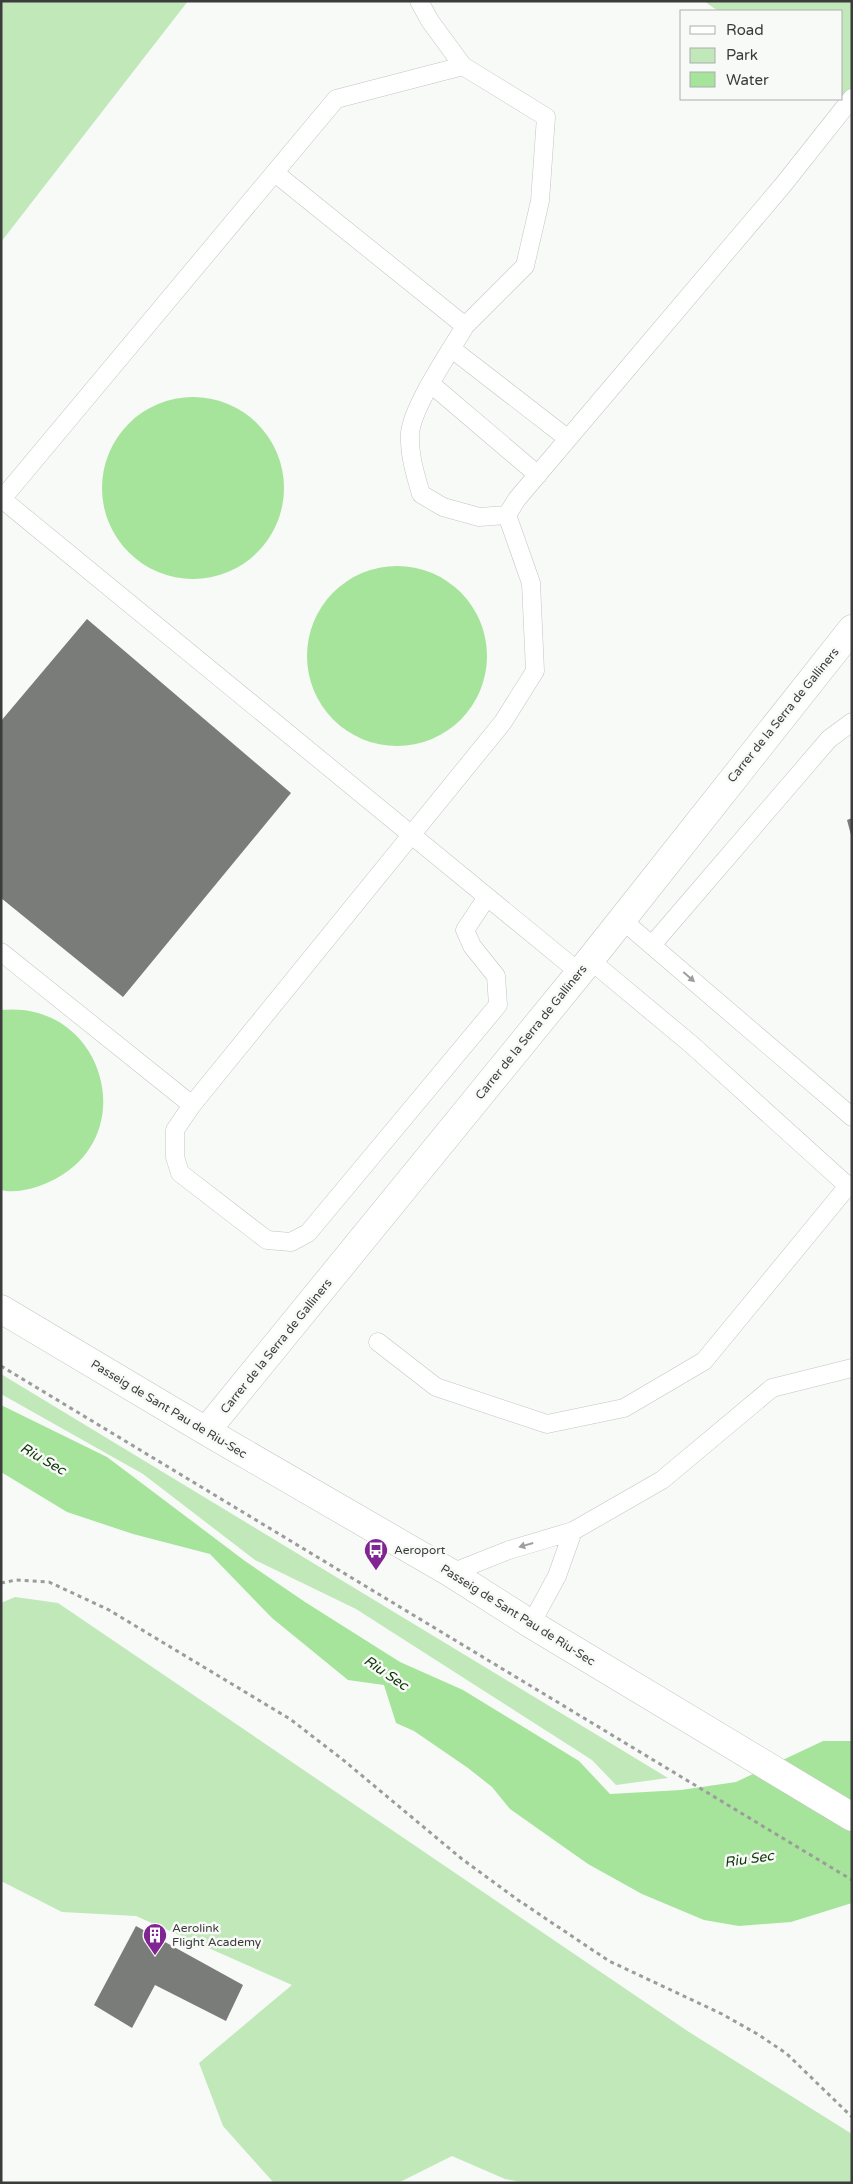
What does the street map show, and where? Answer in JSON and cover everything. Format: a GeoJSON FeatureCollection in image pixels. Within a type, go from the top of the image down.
{"type":"FeatureCollection","features":[{"type":"Feature","properties":{"kind":"street","name":"Carrer de la Serra de Galliners"},"geometry":{"type":"LineString","coordinates":[[206,1432],[585,966],[852,629]]}},
{"type":"Feature","properties":{"kind":"street","name":"Passeig de Sant Pau de Riu-Sec"},"geometry":{"type":"LineString","coordinates":[[1,1309],[206,1432],[451,1573],[852,1817]]}},
{"type":"Feature","properties":{"kind":"lane"},"geometry":{"type":"LineString","coordinates":[[419,1],[430,21],[463,66],[546,117],[540,201],[525,266],[465,326],[423,396],[410,432],[412,465],[420,494],[442,507],[479,517],[507,515],[567,438],[783,186],[852,98]]}},
{"type":"Feature","properties":{"kind":"lane"},"geometry":{"type":"LineString","coordinates":[[378,1342],[436,1387],[547,1424],[624,1408],[704,1361],[848,1186],[692,1045],[585,966],[487,898],[2,500],[336,99],[463,66]]}},
{"type":"Feature","properties":{"kind":"lane"},"geometry":{"type":"LineString","coordinates":[[275,173],[465,326]]}},
{"type":"Feature","properties":{"kind":"lane"},"geometry":{"type":"LineString","coordinates":[[452,349],[567,438]]}},
{"type":"Feature","properties":{"kind":"lane"},"geometry":{"type":"LineString","coordinates":[[431,384],[538,475]]}},
{"type":"Feature","properties":{"kind":"lane"},"geometry":{"type":"LineString","coordinates":[[487,898],[465,930],[472,946],[496,976],[498,1005],[308,1233],[291,1242],[267,1240],[180,1173],[175,1157],[175,1130],[192,1105],[504,722],[536,671],[531,583],[507,515]]}},
{"type":"Feature","properties":{"kind":"lane"},"geometry":{"type":"LineString","coordinates":[[652,946],[829,739],[852,722]]}},
{"type":"Feature","properties":{"kind":"lane"},"geometry":{"type":"LineString","coordinates":[[621,919],[852,1117]]}},
{"type":"Feature","properties":{"kind":"lane"},"geometry":{"type":"LineString","coordinates":[[1,952],[192,1105]]}},
{"type":"Feature","properties":{"kind":"lane"},"geometry":{"type":"LineString","coordinates":[[451,1573],[509,1550],[573,1531],[662,1480],[772,1388],[852,1368]]}},
{"type":"Feature","properties":{"kind":"lane"},"geometry":{"type":"LineString","coordinates":[[532,1624],[557,1576],[573,1531]]}},
{"type":"Feature","properties":{"kind":"path"},"geometry":{"type":"LineString","coordinates":[[1,1366],[852,1880]]}},
{"type":"Feature","properties":{"kind":"path"},"geometry":{"type":"LineString","coordinates":[[1,1583],[16,1580],[49,1582],[109,1610],[290,1719],[342,1759],[462,1859],[518,1900],[609,1961],[722,2014],[759,2034],[787,2054],[852,2117]]}},
{"type":"Feature","properties":{"kind":"green space"},"geometry":{"type":"Polygon","coordinates":[[[1,1],[188,1],[1,242],[1,1]]]}},
{"type":"Feature","properties":{"kind":"green space"},"geometry":{"type":"Polygon","coordinates":[[[704,1],[852,1],[852,109],[839,100],[843,100],[843,10],[717,10],[704,1]]]}},
{"type":"Feature","properties":{"kind":"green space"},"geometry":{"type":"Polygon","coordinates":[[[1,1374],[668,1778],[616,1785],[592,1760],[356,1609],[255,1560],[143,1474],[1,1394],[1,1374]]]}},
{"type":"Feature","properties":{"kind":"green space"},"geometry":{"type":"Polygon","coordinates":[[[15,1597],[58,1603],[689,2032],[852,2134],[852,2183],[526,2183],[505,2179],[452,2156],[398,2183],[274,2183],[223,2126],[199,2063],[292,1985],[136,1916],[62,1912],[1,1881],[1,1603],[15,1597]]]}},
{"type":"Feature","properties":{"kind":"water"},"geometry":{"type":"Polygon","coordinates":[[[202,397],[220,400],[236,407],[258,423],[274,445],[281,461],[284,488],[281,515],[274,531],[258,553],[236,569],[220,576],[184,579],[166,576],[150,569],[135,559],[122,546],[112,531],[105,515],[102,479],[105,461],[112,445],[122,430],[135,417],[150,407],[166,400],[202,397]]]}},
{"type":"Feature","properties":{"kind":"water"},"geometry":{"type":"Polygon","coordinates":[[[388,566],[406,566],[431,573],[447,581],[461,592],[472,606],[480,622],[487,647],[487,665],[480,690],[472,706],[461,720],[447,731],[423,742],[406,746],[388,746],[371,742],[347,731],[327,713],[311,682],[307,665],[307,647],[311,630],[322,606],[340,586],[371,570],[388,566]]]}},
{"type":"Feature","properties":{"kind":"water"},"geometry":{"type":"Polygon","coordinates":[[[1,1010],[37,1012],[65,1026],[87,1048],[100,1076],[103,1106],[96,1135],[79,1162],[49,1182],[19,1191],[1,1190],[1,1010]]]}},
{"type":"Feature","properties":{"kind":"water","name":"Riu Sec"},"geometry":{"type":"Polygon","coordinates":[[[1,1405],[107,1457],[245,1561],[305,1602],[400,1662],[463,1690],[579,1761],[610,1794],[681,1790],[736,1782],[823,1741],[852,1741],[852,1903],[791,1922],[739,1926],[704,1920],[642,1894],[588,1864],[510,1809],[492,1787],[468,1768],[414,1731],[396,1723],[384,1685],[348,1680],[272,1618],[210,1554],[133,1534],[67,1512],[1,1472],[1,1405]]]}},
{"type":"Feature","properties":{"kind":"building"},"geometry":{"type":"Polygon","coordinates":[[[87,619],[291,793],[123,997],[1,898],[1,721],[87,619]]]}},
{"type":"Feature","properties":{"kind":"building"},"geometry":{"type":"Polygon","coordinates":[[[852,818],[852,835],[851,835],[847,820],[852,818]]]}},
{"type":"Feature","properties":{"kind":"building","name":"Aerolink Flight Academy"},"geometry":{"type":"Polygon","coordinates":[[[136,1926],[243,1985],[226,2021],[155,1985],[132,2028],[94,2005],[136,1926]]]}},
{"type":"Feature","properties":{"kind":"place","name":"Aeroport"},"geometry":{"type":"Point","coordinates":[376,1571]}},
{"type":"Feature","properties":{"kind":"place","name":"Aerolink Flight Academy"},"geometry":{"type":"Point","coordinates":[155,1956]}}]}
